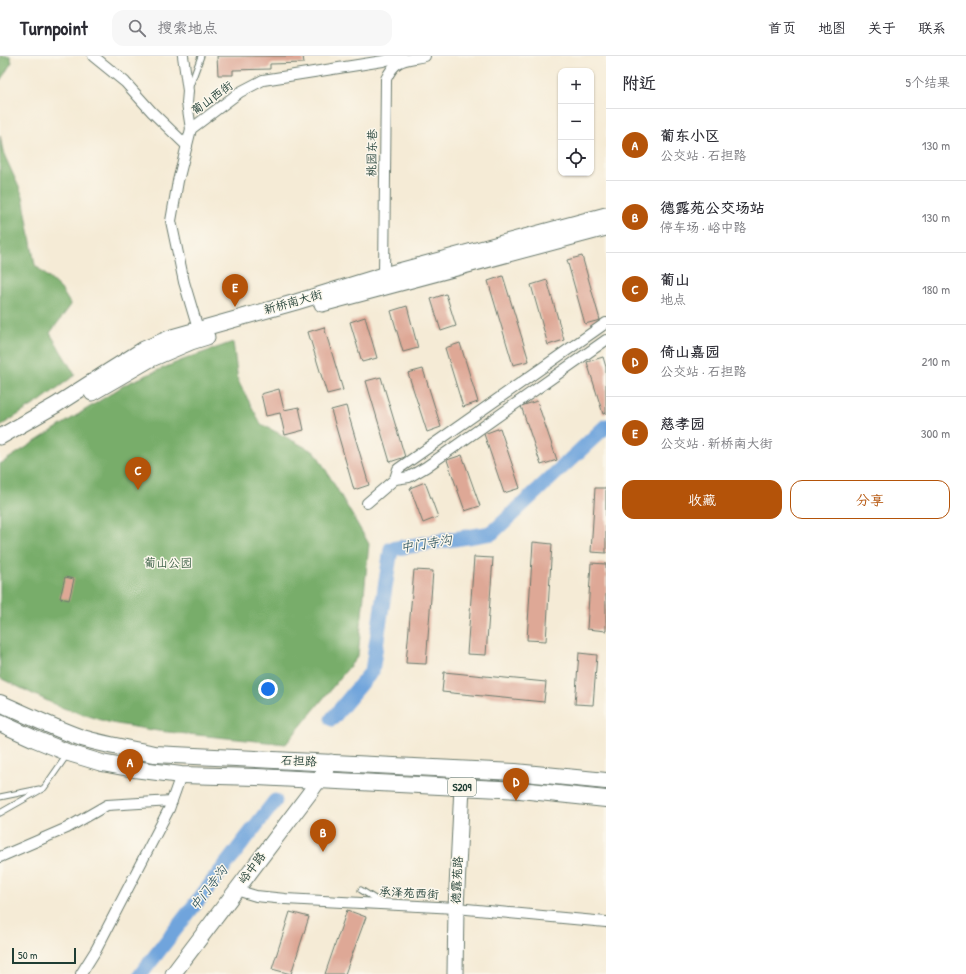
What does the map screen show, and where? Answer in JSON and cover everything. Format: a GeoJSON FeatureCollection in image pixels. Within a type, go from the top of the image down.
{"type":"FeatureCollection","features":[{"type":"Feature","properties":{"kind":"main road","name":"新桥南大街"},"geometry":{"type":"LineString","coordinates":[[0,437],[56,405],[109,370],[144,350],[172,337],[296,302],[384,275],[606,215]]}},
{"type":"Feature","properties":{"kind":"main road","name":"新桥南大街"},"geometry":{"type":"LineString","coordinates":[[0,447],[148,360],[191,342],[299,311],[606,228]]}},
{"type":"Feature","properties":{"kind":"main road","name":"石担路"},"geometry":{"type":"LineString","coordinates":[[0,703],[40,722],[82,738],[116,747],[154,754],[515,772],[606,781]]}},
{"type":"Feature","properties":{"kind":"main road","name":"石担路"},"geometry":{"type":"LineString","coordinates":[[0,723],[35,739],[102,763],[181,775],[257,777],[520,790],[606,799]]}},
{"type":"Feature","properties":{"kind":"main road","name":"峪中路"},"geometry":{"type":"LineString","coordinates":[[173,974],[331,762]]}},
{"type":"Feature","properties":{"kind":"main road","name":"德露苑路"},"geometry":{"type":"LineString","coordinates":[[455,974],[456,908],[462,787]]}},
{"type":"Feature","properties":{"kind":"street"},"geometry":{"type":"LineString","coordinates":[[93,56],[125,82],[152,112],[187,146]]}},
{"type":"Feature","properties":{"kind":"street"},"geometry":{"type":"LineString","coordinates":[[183,56],[191,129]]}},
{"type":"Feature","properties":{"kind":"street","name":"葡山西街"},"geometry":{"type":"LineString","coordinates":[[198,329],[184,282],[170,221],[191,129],[240,92],[263,80],[383,61],[402,56]]}},
{"type":"Feature","properties":{"kind":"street","name":"桃园东巷"},"geometry":{"type":"LineString","coordinates":[[384,275],[386,80],[395,64],[424,56]]}},
{"type":"Feature","properties":{"kind":"street"},"geometry":{"type":"LineString","coordinates":[[395,479],[398,469],[606,323]]}},
{"type":"Feature","properties":{"kind":"street"},"geometry":{"type":"LineString","coordinates":[[367,503],[395,479],[409,477],[426,467],[606,340]]}},
{"type":"Feature","properties":{"kind":"street"},"geometry":{"type":"LineString","coordinates":[[81,974],[111,923],[172,801],[181,775]]}},
{"type":"Feature","properties":{"kind":"street"},"geometry":{"type":"LineString","coordinates":[[0,857],[67,828],[108,806],[172,801]]}},
{"type":"Feature","properties":{"kind":"street","name":"承泽苑西街"},"geometry":{"type":"LineString","coordinates":[[236,890],[256,896],[456,908],[606,922]]}},
{"type":"Feature","properties":{"kind":"lane"},"geometry":{"type":"LineString","coordinates":[[188,91],[201,56]]}},
{"type":"Feature","properties":{"kind":"lane"},"geometry":{"type":"LineString","coordinates":[[0,813],[44,788],[69,752]]}},
{"type":"Feature","properties":{"kind":"lane"},"geometry":{"type":"LineString","coordinates":[[0,797],[44,788]]}},
{"type":"Feature","properties":{"kind":"lane"},"geometry":{"type":"LineString","coordinates":[[361,890],[385,904]]}},
{"type":"Feature","properties":{"kind":"green space"},"geometry":{"type":"Polygon","coordinates":[[[0,56],[10,56],[12,62],[0,81],[0,56]]]}},
{"type":"Feature","properties":{"kind":"green space"},"geometry":{"type":"Polygon","coordinates":[[[0,135],[3,152],[23,196],[35,265],[61,289],[71,305],[50,333],[75,375],[40,401],[0,426],[0,135]]]}},
{"type":"Feature","properties":{"kind":"green space","name":"葡山公园"},"geometry":{"type":"Polygon","coordinates":[[[233,342],[238,381],[261,424],[316,453],[369,544],[358,656],[286,744],[158,731],[111,723],[60,707],[0,678],[0,464],[126,384],[180,361],[233,342]]]}},
{"type":"Feature","properties":{"kind":"building"},"geometry":{"type":"Polygon","coordinates":[[[217,56],[303,56],[304,63],[270,64],[270,69],[233,70],[233,75],[218,75],[217,56]]]}},
{"type":"Feature","properties":{"kind":"building"},"geometry":{"type":"Polygon","coordinates":[[[582,256],[600,320],[585,324],[567,260],[582,256]]]}},
{"type":"Feature","properties":{"kind":"building"},"geometry":{"type":"Polygon","coordinates":[[[503,276],[529,361],[513,365],[488,281],[503,276]]]}},
{"type":"Feature","properties":{"kind":"building"},"geometry":{"type":"Polygon","coordinates":[[[547,280],[564,340],[548,345],[531,285],[547,280]]]}},
{"type":"Feature","properties":{"kind":"building"},"geometry":{"type":"Polygon","coordinates":[[[446,294],[456,326],[441,331],[431,299],[446,294]]]}},
{"type":"Feature","properties":{"kind":"building"},"geometry":{"type":"Polygon","coordinates":[[[407,306],[418,348],[403,352],[391,311],[407,306]]]}},
{"type":"Feature","properties":{"kind":"building"},"geometry":{"type":"Polygon","coordinates":[[[365,317],[377,358],[362,362],[350,322],[365,317]]]}},
{"type":"Feature","properties":{"kind":"building"},"geometry":{"type":"Polygon","coordinates":[[[324,327],[343,390],[327,394],[308,332],[324,327]]]}},
{"type":"Feature","properties":{"kind":"building"},"geometry":{"type":"Polygon","coordinates":[[[460,343],[478,402],[463,407],[445,348],[460,343]]]}},
{"type":"Feature","properties":{"kind":"building"},"geometry":{"type":"Polygon","coordinates":[[[603,357],[606,367],[606,413],[603,414],[587,362],[603,357]]]}},
{"type":"Feature","properties":{"kind":"building"},"geometry":{"type":"Polygon","coordinates":[[[423,369],[441,427],[427,432],[408,373],[423,369]]]}},
{"type":"Feature","properties":{"kind":"building"},"geometry":{"type":"Polygon","coordinates":[[[381,377],[405,457],[390,462],[366,381],[381,377]]]}},
{"type":"Feature","properties":{"kind":"building"},"geometry":{"type":"Polygon","coordinates":[[[279,389],[284,410],[299,407],[304,430],[285,435],[280,413],[266,416],[261,394],[279,389]]]}},
{"type":"Feature","properties":{"kind":"building"},"geometry":{"type":"Polygon","coordinates":[[[537,401],[557,460],[541,465],[521,406],[537,401]]]}},
{"type":"Feature","properties":{"kind":"building"},"geometry":{"type":"Polygon","coordinates":[[[346,406],[369,485],[354,490],[331,410],[346,406]]]}},
{"type":"Feature","properties":{"kind":"building"},"geometry":{"type":"Polygon","coordinates":[[[500,428],[520,488],[504,493],[484,434],[500,428]]]}},
{"type":"Feature","properties":{"kind":"building"},"geometry":{"type":"Polygon","coordinates":[[[462,455],[480,506],[465,511],[447,460],[462,455]]]}},
{"type":"Feature","properties":{"kind":"building"},"geometry":{"type":"Polygon","coordinates":[[[425,482],[438,517],[423,523],[410,488],[425,482]]]}},
{"type":"Feature","properties":{"kind":"building"},"geometry":{"type":"Polygon","coordinates":[[[595,488],[606,488],[606,553],[591,552],[595,488]]]}},
{"type":"Feature","properties":{"kind":"building"},"geometry":{"type":"Polygon","coordinates":[[[533,542],[552,544],[546,641],[527,640],[533,542]]]}},
{"type":"Feature","properties":{"kind":"building"},"geometry":{"type":"Polygon","coordinates":[[[474,557],[493,558],[486,655],[467,654],[474,557]]]}},
{"type":"Feature","properties":{"kind":"building"},"geometry":{"type":"Polygon","coordinates":[[[591,563],[606,564],[606,631],[587,629],[591,563]]]}},
{"type":"Feature","properties":{"kind":"building"},"geometry":{"type":"Polygon","coordinates":[[[414,570],[433,571],[426,664],[406,663],[414,570]]]}},
{"type":"Feature","properties":{"kind":"building"},"geometry":{"type":"Polygon","coordinates":[[[65,577],[74,579],[69,600],[60,598],[65,577]]]}},
{"type":"Feature","properties":{"kind":"building"},"geometry":{"type":"Polygon","coordinates":[[[579,653],[597,655],[593,705],[575,704],[579,653]]]}},
{"type":"Feature","properties":{"kind":"building"},"geometry":{"type":"Polygon","coordinates":[[[444,672],[546,682],[544,702],[442,692],[444,672]]]}},
{"type":"Feature","properties":{"kind":"building"},"geometry":{"type":"Polygon","coordinates":[[[347,910],[366,917],[345,974],[325,974],[347,910]]]}},
{"type":"Feature","properties":{"kind":"building"},"geometry":{"type":"Polygon","coordinates":[[[290,912],[309,917],[291,974],[272,969],[290,912]]]}},
{"type":"Feature","properties":{"kind":"waterway","name":"中门寺沟"},"geometry":{"type":"LineString","coordinates":[[332,719],[372,671],[391,549],[492,533],[606,426]]}},
{"type":"Feature","properties":{"kind":"waterway","name":"中门寺沟"},"geometry":{"type":"LineString","coordinates":[[141,974],[275,801]]}},
{"type":"Feature","properties":{"kind":"place","name":"慈孝园"},"geometry":{"type":"Point","coordinates":[235,307]}},
{"type":"Feature","properties":{"kind":"place","name":"葡山"},"geometry":{"type":"Point","coordinates":[138,490]}},
{"type":"Feature","properties":{"kind":"place","name":"葡东小区"},"geometry":{"type":"Point","coordinates":[130,782]}},
{"type":"Feature","properties":{"kind":"place","name":"倚山嘉园"},"geometry":{"type":"Point","coordinates":[516,801]}},
{"type":"Feature","properties":{"kind":"place","name":"德露苑公交场站"},"geometry":{"type":"Point","coordinates":[323,852]}}]}
